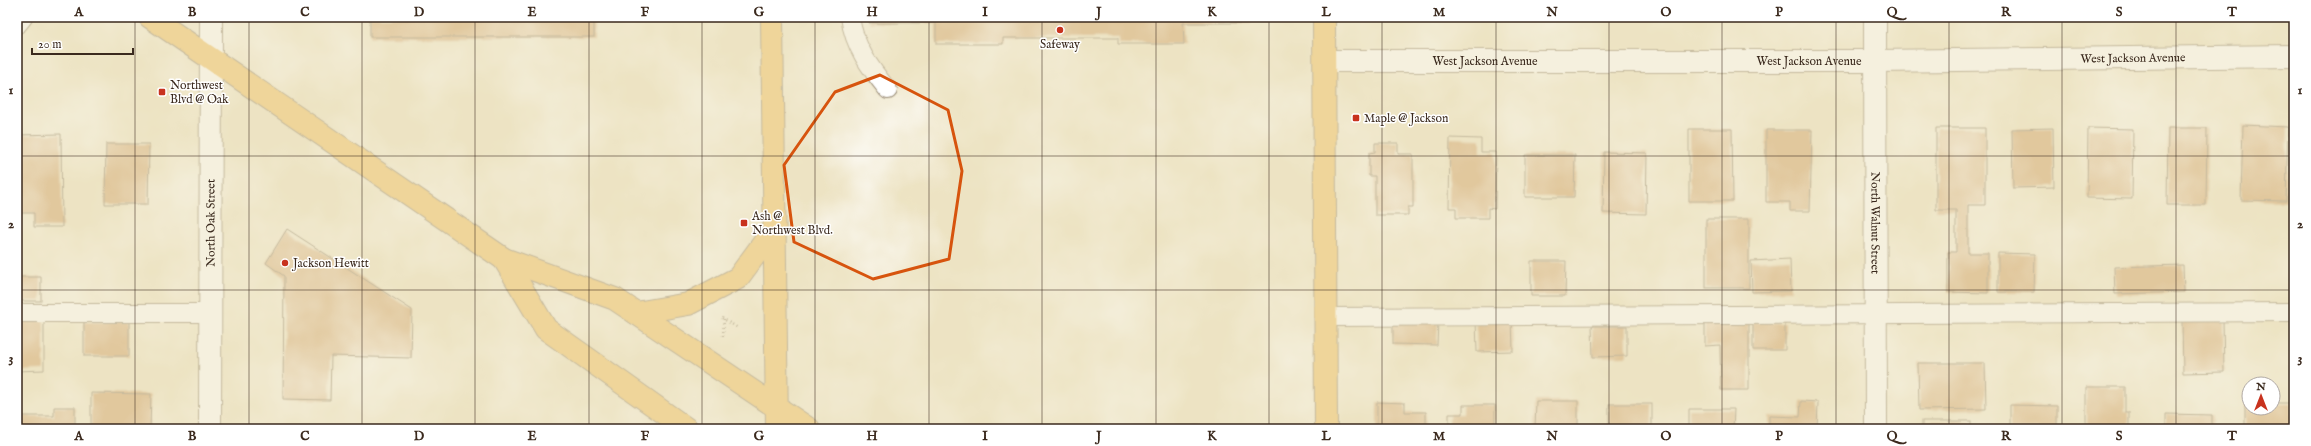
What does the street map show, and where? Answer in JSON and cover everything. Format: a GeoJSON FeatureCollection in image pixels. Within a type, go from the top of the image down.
{"type":"FeatureCollection","features":[{"type":"Feature","properties":{"kind":"main road"},"geometry":{"type":"LineString","coordinates":[[150,17],[504,259],[615,299],[809,429]]}},
{"type":"Feature","properties":{"kind":"main road"},"geometry":{"type":"LineString","coordinates":[[772,17],[777,429]]}},
{"type":"Feature","properties":{"kind":"main road"},"geometry":{"type":"LineString","coordinates":[[1324,17],[1326,429]]}},
{"type":"Feature","properties":{"kind":"main road"},"geometry":{"type":"LineString","coordinates":[[636,313],[688,304],[738,278],[774,229]]}},
{"type":"Feature","properties":{"kind":"main road"},"geometry":{"type":"LineString","coordinates":[[504,259],[546,329],[687,429]]}},
{"type":"Feature","properties":{"kind":"main road"},"geometry":{"type":"LineString","coordinates":[[637,394],[665,429]]}},
{"type":"Feature","properties":{"kind":"street"},"geometry":{"type":"LineString","coordinates":[[17,22],[21,17]]}},
{"type":"Feature","properties":{"kind":"street","name":"North Oak Street"},"geometry":{"type":"LineString","coordinates":[[210,429],[209,313],[212,58],[211,17]]}},
{"type":"Feature","properties":{"kind":"street","name":"North Walnut Street"},"geometry":{"type":"LineString","coordinates":[[1874,17],[1876,429]]}},
{"type":"Feature","properties":{"kind":"street","name":"West Jackson Avenue"},"geometry":{"type":"LineString","coordinates":[[1324,61],[1875,61],[2294,56]]}},
{"type":"Feature","properties":{"kind":"lane"},"geometry":{"type":"LineString","coordinates":[[850,17],[852,32],[868,66],[888,90]]}},
{"type":"Feature","properties":{"kind":"lane"},"geometry":{"type":"LineString","coordinates":[[1326,316],[1875,315],[2294,312]]}},
{"type":"Feature","properties":{"kind":"lane"},"geometry":{"type":"LineString","coordinates":[[17,313],[209,313]]}},
{"type":"Feature","properties":{"kind":"path"},"geometry":{"type":"LineString","coordinates":[[723,336],[724,319]]}},
{"type":"Feature","properties":{"kind":"highlighted area"},"geometry":{"type":"Polygon","coordinates":[[[880,75],[948,110],[962,171],[949,259],[873,279],[794,242],[784,165],[835,92],[880,75]]]}},
{"type":"Feature","properties":{"kind":"building"},"geometry":{"type":"Polygon","coordinates":[[[370,17],[594,17],[594,37],[370,37],[370,17]]]}},
{"type":"Feature","properties":{"kind":"building","name":"Safeway"},"geometry":{"type":"Polygon","coordinates":[[[869,17],[1252,17],[1252,23],[1183,23],[1184,44],[1118,44],[1118,38],[1003,38],[1003,44],[936,44],[936,23],[869,23],[869,17]]]}},
{"type":"Feature","properties":{"kind":"building"},"geometry":{"type":"Polygon","coordinates":[[[2243,125],[2288,127],[2286,201],[2241,200],[2243,125]]]}},
{"type":"Feature","properties":{"kind":"building"},"geometry":{"type":"Polygon","coordinates":[[[1936,128],[1985,128],[1985,205],[1968,205],[1968,253],[1988,253],[1988,293],[1948,292],[1948,252],[1956,252],[1956,210],[1936,210],[1936,128]]]}},
{"type":"Feature","properties":{"kind":"building"},"geometry":{"type":"Polygon","coordinates":[[[2053,128],[2054,187],[2013,188],[2012,129],[2053,128]]]}},
{"type":"Feature","properties":{"kind":"building"},"geometry":{"type":"Polygon","coordinates":[[[2088,128],[2133,129],[2132,199],[2087,198],[2088,128]]]}},
{"type":"Feature","properties":{"kind":"building"},"geometry":{"type":"Polygon","coordinates":[[[2168,128],[2207,128],[2206,205],[2167,205],[2168,128]]]}},
{"type":"Feature","properties":{"kind":"building"},"geometry":{"type":"Polygon","coordinates":[[[1689,129],[1732,129],[1733,201],[1689,201],[1689,129]]]}},
{"type":"Feature","properties":{"kind":"building"},"geometry":{"type":"Polygon","coordinates":[[[1766,130],[1812,130],[1810,211],[1790,211],[1790,202],[1766,202],[1766,130]]]}},
{"type":"Feature","properties":{"kind":"building"},"geometry":{"type":"Polygon","coordinates":[[[61,134],[62,227],[34,227],[34,213],[17,213],[17,135],[61,134]]]}},
{"type":"Feature","properties":{"kind":"building"},"geometry":{"type":"Polygon","coordinates":[[[1450,138],[1481,139],[1481,152],[1496,152],[1495,209],[1488,208],[1488,218],[1456,218],[1456,208],[1449,208],[1450,138]]]}},
{"type":"Feature","properties":{"kind":"building"},"geometry":{"type":"Polygon","coordinates":[[[1375,143],[1398,143],[1398,154],[1413,154],[1413,207],[1408,207],[1408,215],[1375,215],[1375,176],[1369,176],[1369,153],[1375,152],[1375,143]]]}},
{"type":"Feature","properties":{"kind":"building"},"geometry":{"type":"Polygon","coordinates":[[[106,144],[149,144],[148,204],[105,204],[106,144]]]}},
{"type":"Feature","properties":{"kind":"building"},"geometry":{"type":"Polygon","coordinates":[[[1604,152],[1647,153],[1646,214],[1603,213],[1604,152]]]}},
{"type":"Feature","properties":{"kind":"building"},"geometry":{"type":"Polygon","coordinates":[[[1525,155],[1575,155],[1574,197],[1525,197],[1525,155]]]}},
{"type":"Feature","properties":{"kind":"building"},"geometry":{"type":"Polygon","coordinates":[[[1706,219],[1749,219],[1749,288],[1706,288],[1706,219]]]}},
{"type":"Feature","properties":{"kind":"building"},"geometry":{"type":"Polygon","coordinates":[[[287,229],[412,310],[411,358],[331,356],[330,400],[283,399],[284,276],[266,263],[287,229]]]}},
{"type":"Feature","properties":{"kind":"building"},"geometry":{"type":"Polygon","coordinates":[[[1998,253],[2035,254],[2034,292],[1998,292],[1998,253]]]}},
{"type":"Feature","properties":{"kind":"building"},"geometry":{"type":"Polygon","coordinates":[[[1790,259],[1791,291],[1752,292],[1751,261],[1790,259]]]}},
{"type":"Feature","properties":{"kind":"building"},"geometry":{"type":"Polygon","coordinates":[[[1531,261],[1566,261],[1565,296],[1531,296],[1531,261]]]}},
{"type":"Feature","properties":{"kind":"building"},"geometry":{"type":"Polygon","coordinates":[[[2183,265],[2184,292],[2115,294],[2114,267],[2183,265]]]}},
{"type":"Feature","properties":{"kind":"building"},"geometry":{"type":"Polygon","coordinates":[[[17,277],[41,277],[41,301],[17,301],[17,277]]]}},
{"type":"Feature","properties":{"kind":"building"},"geometry":{"type":"Polygon","coordinates":[[[1512,319],[1513,351],[1477,352],[1476,320],[1512,319]]]}},
{"type":"Feature","properties":{"kind":"building"},"geometry":{"type":"Polygon","coordinates":[[[2223,319],[2224,372],[2183,373],[2182,320],[2223,319]]]}},
{"type":"Feature","properties":{"kind":"building"},"geometry":{"type":"Polygon","coordinates":[[[17,321],[44,321],[44,370],[17,371],[17,321]]]}},
{"type":"Feature","properties":{"kind":"building"},"geometry":{"type":"Polygon","coordinates":[[[1393,321],[1438,322],[1437,345],[1393,344],[1393,321]]]}},
{"type":"Feature","properties":{"kind":"building"},"geometry":{"type":"Polygon","coordinates":[[[84,322],[129,322],[129,356],[84,356],[84,322]]]}},
{"type":"Feature","properties":{"kind":"building"},"geometry":{"type":"Polygon","coordinates":[[[1753,322],[1785,323],[1785,350],[1753,350],[1753,322]]]}},
{"type":"Feature","properties":{"kind":"building"},"geometry":{"type":"Polygon","coordinates":[[[1705,323],[1749,323],[1749,390],[1721,390],[1720,345],[1705,346],[1705,323]]]}},
{"type":"Feature","properties":{"kind":"building"},"geometry":{"type":"Polygon","coordinates":[[[1592,326],[1627,326],[1627,356],[1593,357],[1592,326]]]}},
{"type":"Feature","properties":{"kind":"building"},"geometry":{"type":"Polygon","coordinates":[[[1918,363],[1985,363],[1986,409],[1919,410],[1918,363]]]}},
{"type":"Feature","properties":{"kind":"building"},"geometry":{"type":"Polygon","coordinates":[[[2086,387],[2125,387],[2125,412],[2129,412],[2129,429],[2086,429],[2086,387]]]}},
{"type":"Feature","properties":{"kind":"building"},"geometry":{"type":"Polygon","coordinates":[[[91,393],[151,394],[150,429],[91,429],[91,393]]]}},
{"type":"Feature","properties":{"kind":"building"},"geometry":{"type":"Polygon","coordinates":[[[1536,401],[1578,401],[1578,429],[1535,429],[1536,401]]]}},
{"type":"Feature","properties":{"kind":"building"},"geometry":{"type":"Polygon","coordinates":[[[1801,401],[1818,402],[1817,429],[1769,429],[1769,416],[1800,417],[1801,401]]]}},
{"type":"Feature","properties":{"kind":"building"},"geometry":{"type":"Polygon","coordinates":[[[1377,402],[1405,403],[1405,412],[1426,412],[1426,429],[1377,429],[1377,402]]]}},
{"type":"Feature","properties":{"kind":"building"},"geometry":{"type":"Polygon","coordinates":[[[2281,403],[2291,403],[2291,429],[2245,429],[2245,416],[2281,416],[2281,403]]]}},
{"type":"Feature","properties":{"kind":"building"},"geometry":{"type":"Polygon","coordinates":[[[1609,404],[1652,404],[1652,429],[1609,429],[1609,404]]]}},
{"type":"Feature","properties":{"kind":"building"},"geometry":{"type":"Polygon","coordinates":[[[1463,405],[1495,405],[1495,429],[1449,429],[1449,414],[1463,414],[1463,405]]]}},
{"type":"Feature","properties":{"kind":"building"},"geometry":{"type":"Polygon","coordinates":[[[2010,405],[2057,406],[2057,429],[2010,429],[2010,405]]]}},
{"type":"Feature","properties":{"kind":"building"},"geometry":{"type":"Polygon","coordinates":[[[54,407],[75,407],[75,429],[17,429],[17,416],[54,416],[54,407]]]}},
{"type":"Feature","properties":{"kind":"building"},"geometry":{"type":"Polygon","coordinates":[[[1689,409],[1734,409],[1733,429],[1689,429],[1689,409]]]}},
{"type":"Feature","properties":{"kind":"building"},"geometry":{"type":"Polygon","coordinates":[[[2166,414],[2212,415],[2212,429],[2166,429],[2166,414]]]}},
{"type":"Feature","properties":{"kind":"building"},"geometry":{"type":"Polygon","coordinates":[[[1922,421],[1971,421],[1971,429],[1922,429],[1922,421]]]}},
{"type":"Feature","properties":{"kind":"building"},"geometry":{"type":"Polygon","coordinates":[[[1132,426],[1197,426],[1197,429],[1132,429],[1132,426]]]}},
{"type":"Feature","properties":{"kind":"place","name":"Safeway"},"geometry":{"type":"Point","coordinates":[1060,30]}},
{"type":"Feature","properties":{"kind":"place","name":"Northwest Blvd @ Oak"},"geometry":{"type":"Point","coordinates":[162,92]}},
{"type":"Feature","properties":{"kind":"place","name":"Maple @ Jackson"},"geometry":{"type":"Point","coordinates":[1356,118]}},
{"type":"Feature","properties":{"kind":"place","name":"Ash @ Northwest Blvd."},"geometry":{"type":"Point","coordinates":[744,223]}},
{"type":"Feature","properties":{"kind":"place","name":"Jackson Hewitt"},"geometry":{"type":"Point","coordinates":[285,263]}}]}
